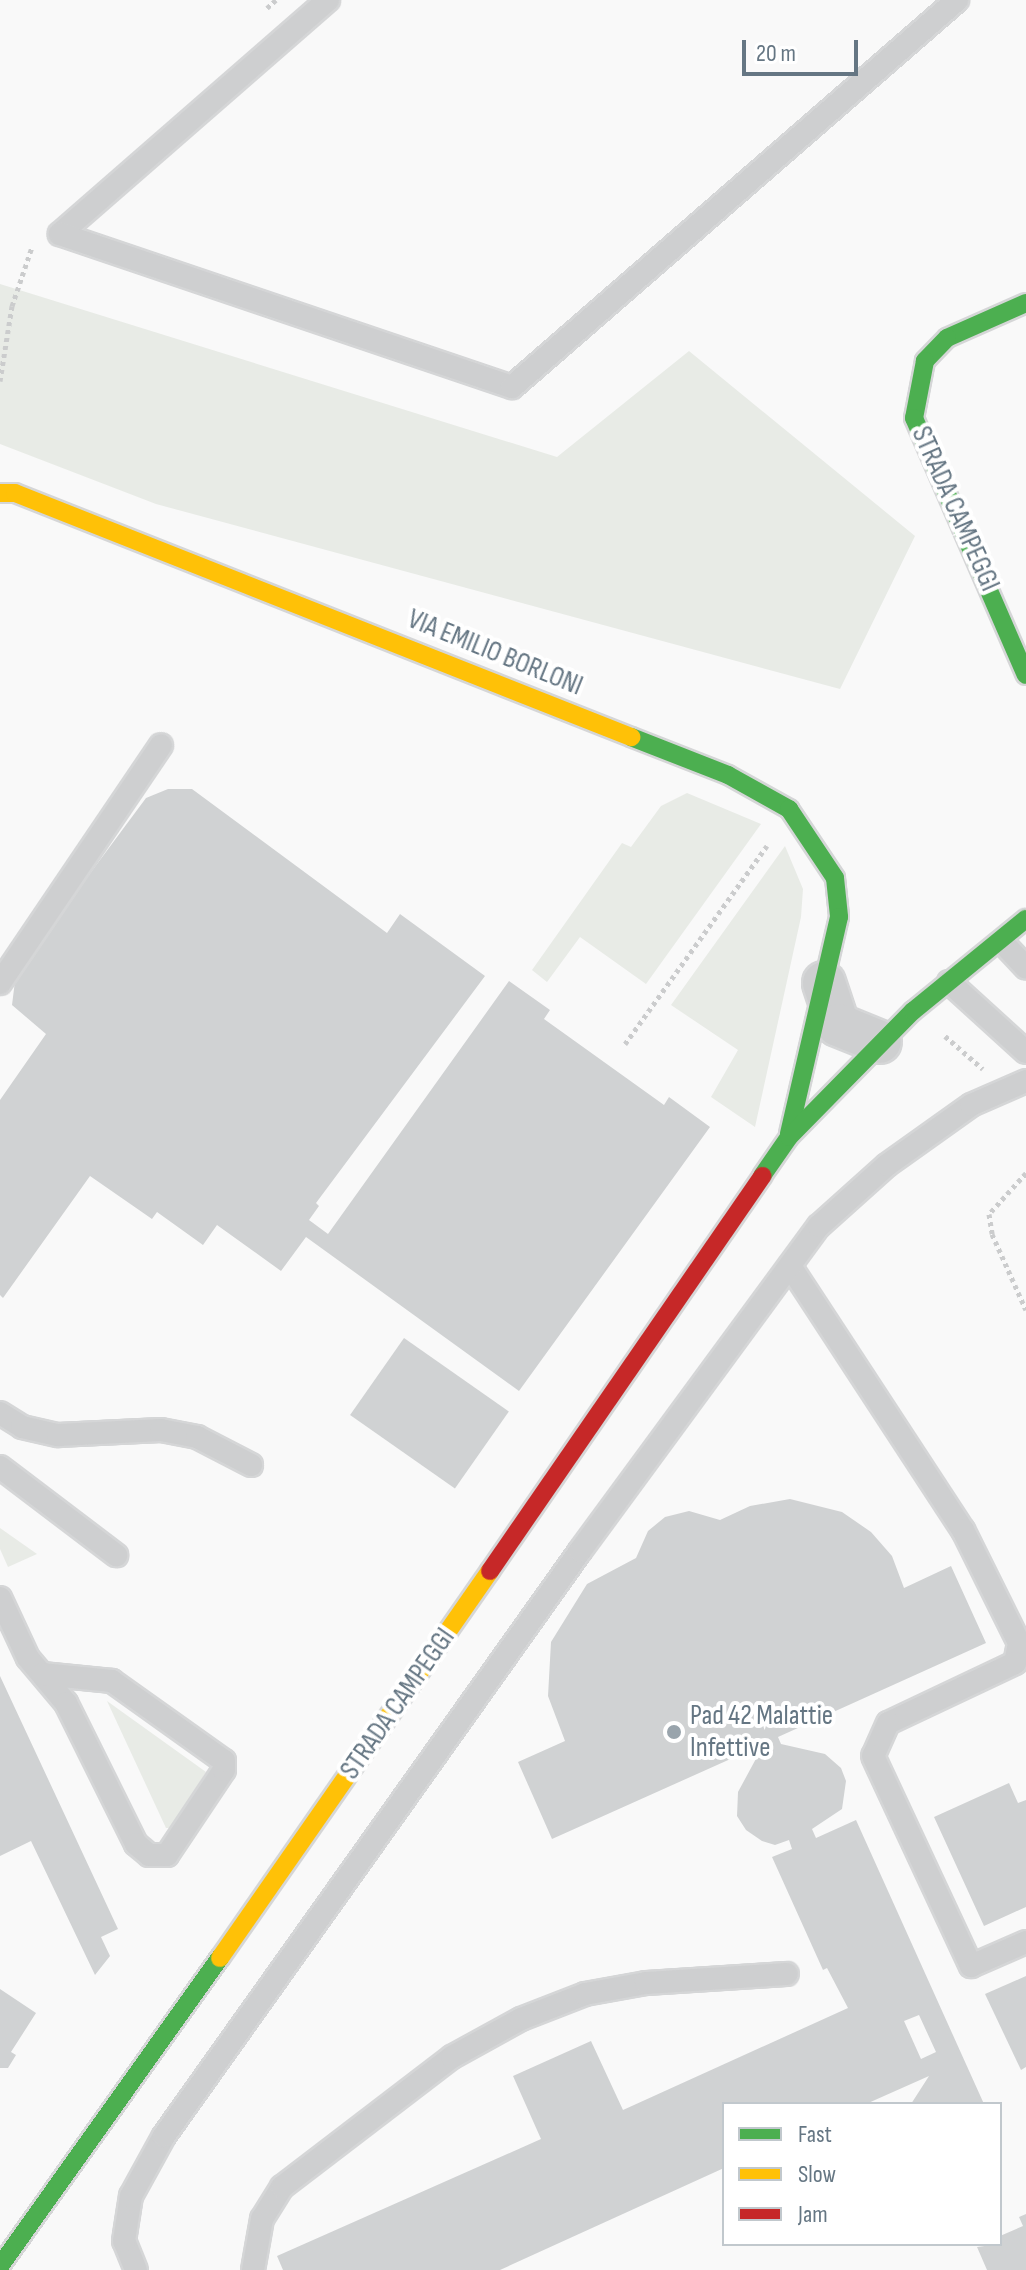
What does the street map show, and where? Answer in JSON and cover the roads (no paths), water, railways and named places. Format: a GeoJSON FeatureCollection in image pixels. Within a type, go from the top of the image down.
{"type":"FeatureCollection","features":[{"type":"Feature","properties":{"kind":"street","name":"STRADA CAMPEGGI"},"geometry":{"type":"LineString","coordinates":[[1026,303],[939,345],[925,361],[914,418],[1026,675]]}},
{"type":"Feature","properties":{"kind":"street","name":"VIA EMILIO BORLONI"},"geometry":{"type":"LineString","coordinates":[[0,493],[15,493],[713,769],[789,809],[835,878],[839,917],[824,983]]}},
{"type":"Feature","properties":{"kind":"street","name":"STRADA CAMPEGGI"},"geometry":{"type":"LineString","coordinates":[[0,2266],[328,1806],[789,1137],[913,1011],[1002,942],[1026,919]]}},
{"type":"Feature","properties":{"kind":"street","name":"STRADA CAMPEGGI"},"geometry":{"type":"LineString","coordinates":[[789,1137],[824,983]]}},
{"type":"Feature","properties":{"kind":"street"},"geometry":{"type":"LineString","coordinates":[[824,983],[838,1025],[880,1042]]}},
{"type":"Feature","properties":{"kind":"lane"},"geometry":{"type":"LineString","coordinates":[[328,0],[60,234],[512,387],[957,0]]}},
{"type":"Feature","properties":{"kind":"lane"},"geometry":{"type":"LineString","coordinates":[[0,983],[161,745]]}},
{"type":"Feature","properties":{"kind":"lane"},"geometry":{"type":"LineString","coordinates":[[1002,942],[1026,968]]}},
{"type":"Feature","properties":{"kind":"lane"},"geometry":{"type":"LineString","coordinates":[[949,982],[1026,1052]]}},
{"type":"Feature","properties":{"kind":"lane"},"geometry":{"type":"LineString","coordinates":[[136,2270],[124,2241],[131,2196],[164,2136],[580,1551],[819,1226],[887,1165],[971,1105],[1017,1085]]}},
{"type":"Feature","properties":{"kind":"lane"},"geometry":{"type":"LineString","coordinates":[[790,1266],[963,1530],[1019,1643],[1015,1663],[888,1723],[873,1756],[971,1966],[1026,1942]]}},
{"type":"Feature","properties":{"kind":"lane"},"geometry":{"type":"LineString","coordinates":[[0,1413],[22,1427],[58,1435],[161,1430],[197,1437],[251,1465]]}},
{"type":"Feature","properties":{"kind":"lane"},"geometry":{"type":"LineString","coordinates":[[0,1467],[116,1555]]}},
{"type":"Feature","properties":{"kind":"lane"},"geometry":{"type":"LineString","coordinates":[[0,1598],[28,1658],[66,1703],[136,1844],[149,1855],[167,1855],[224,1770],[224,1761],[112,1681],[42,1674]]}},
{"type":"Feature","properties":{"kind":"lane"},"geometry":{"type":"LineString","coordinates":[[253,2270],[262,2219],[282,2187],[452,2057],[521,2019],[585,1994],[646,1983],[787,1974]]}},
{"type":"Feature","properties":{"kind":"place","name":"Pad 42 Malattie Infettive"},"geometry":{"type":"Point","coordinates":[674,1732]}}]}
